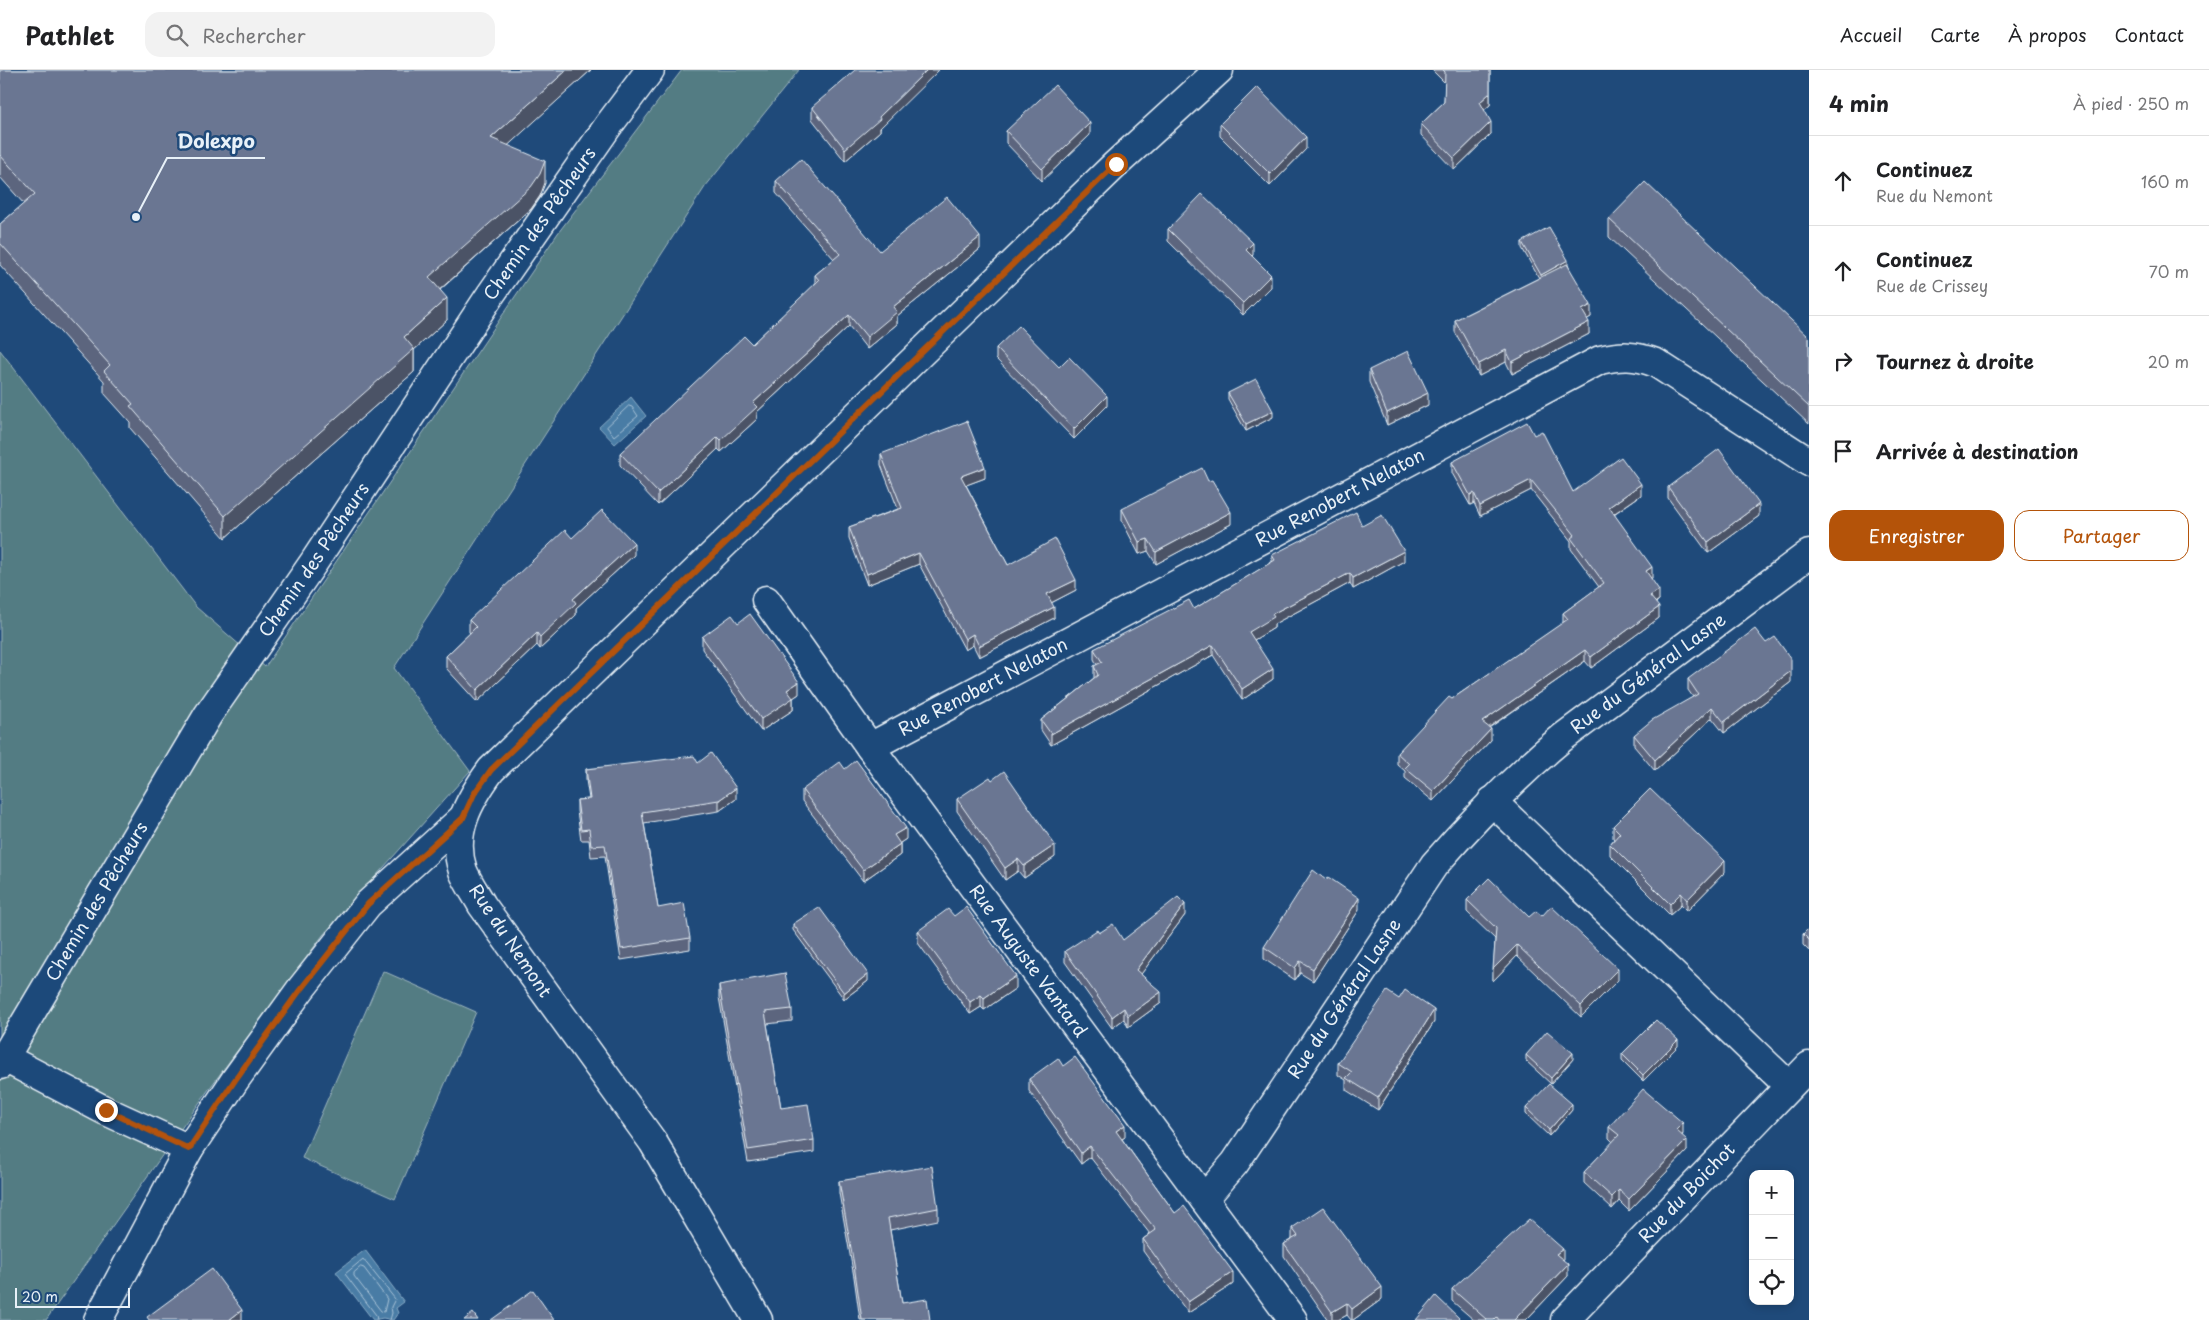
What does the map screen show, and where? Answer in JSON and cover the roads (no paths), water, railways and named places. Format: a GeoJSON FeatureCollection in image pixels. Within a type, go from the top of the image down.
{"type":"FeatureCollection","features":[{"type":"Feature","properties":{"kind":"street","name":"Chemin des Pêcheurs"},"geometry":{"type":"LineString","coordinates":[[2,1062],[208,715],[314,562],[491,294],[608,126],[650,70]]}},
{"type":"Feature","properties":{"kind":"street","name":"Rue du Nemont"},"geometry":{"type":"LineString","coordinates":[[758,1320],[653,1142],[482,905],[464,871],[458,843],[463,818],[474,794],[491,770],[1116,164],[1219,70]]}},
{"type":"Feature","properties":{"kind":"street","name":"Rue Renobert Nelaton"},"geometry":{"type":"LineString","coordinates":[[870,747],[1600,360],[1619,355],[1638,356],[1656,363],[1809,462]]}},
{"type":"Feature","properties":{"kind":"street","name":"Rue du Général Lasne"},"geometry":{"type":"LineString","coordinates":[[1204,1199],[1235,1163],[1434,865],[1492,801],[1562,738],[1809,554]]}},
{"type":"Feature","properties":{"kind":"street","name":"Rue Auguste Vantard"},"geometry":{"type":"LineString","coordinates":[[766,600],[870,747],[1293,1320]]}},
{"type":"Feature","properties":{"kind":"street"},"geometry":{"type":"LineString","coordinates":[[1492,801],[1789,1086]]}},
{"type":"Feature","properties":{"kind":"street"},"geometry":{"type":"LineString","coordinates":[[98,1320],[189,1149],[235,1080],[300,990],[368,904],[463,818]]}},
{"type":"Feature","properties":{"kind":"street"},"geometry":{"type":"LineString","coordinates":[[2,1062],[189,1149]]}},
{"type":"Feature","properties":{"kind":"street","name":"Rue du Boichot"},"geometry":{"type":"LineString","coordinates":[[1565,1320],[1809,1066]]}},
{"type":"Feature","properties":{"kind":"water"},"geometry":{"type":"Polygon","coordinates":[[[631,397],[646,416],[615,444],[599,427],[631,397]]]}},
{"type":"Feature","properties":{"kind":"water"},"geometry":{"type":"Polygon","coordinates":[[[365,1250],[404,1302],[396,1308],[398,1313],[393,1320],[383,1318],[373,1320],[336,1272],[365,1250]]]}},
{"type":"Feature","properties":{"kind":"place","name":"Dolexpo"},"geometry":{"type":"Point","coordinates":[136,217]}}]}
